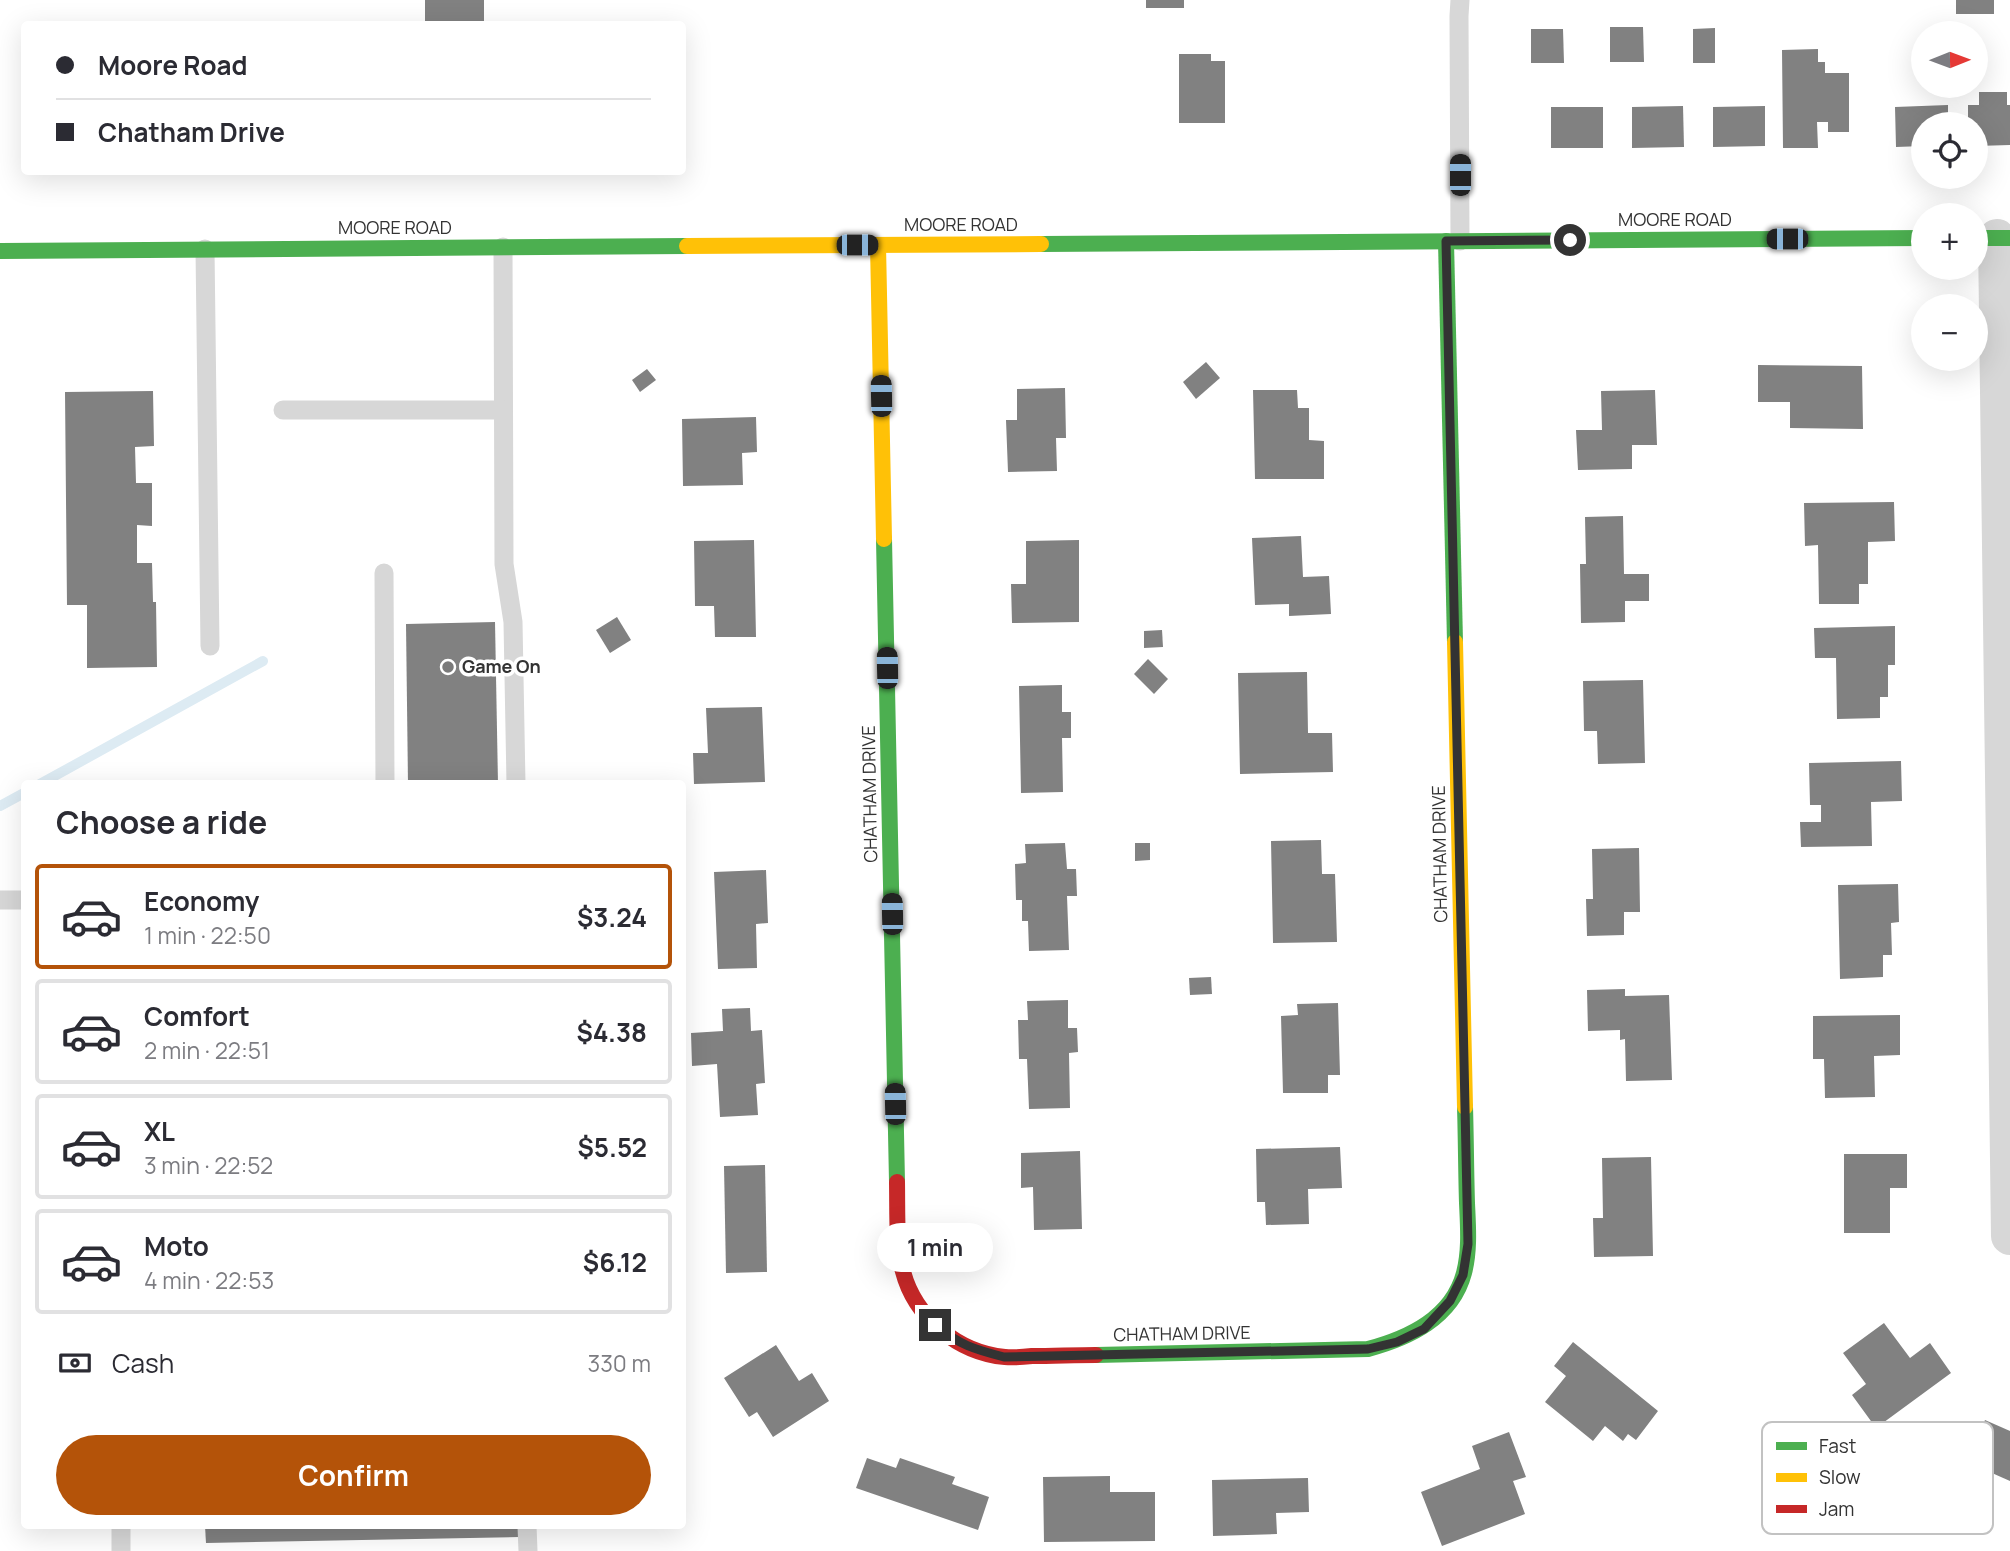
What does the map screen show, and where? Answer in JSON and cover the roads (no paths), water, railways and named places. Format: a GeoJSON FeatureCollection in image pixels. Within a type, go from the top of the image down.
{"type":"FeatureCollection","features":[{"type":"Feature","properties":{"kind":"street","name":"MOORE ROAD"},"geometry":{"type":"LineString","coordinates":[[0,251],[1911,238]]}},
{"type":"Feature","properties":{"kind":"street"},"geometry":{"type":"LineString","coordinates":[[1994,238],[2010,1236]]}},
{"type":"Feature","properties":{"kind":"street","name":"CHATHAM DRIVE"},"geometry":{"type":"LineString","coordinates":[[878,245],[900,1264],[908,1290],[923,1315],[971,1349],[1004,1357],[1368,1349],[1397,1342],[1424,1329],[1450,1301],[1463,1275],[1468,1244],[1453,241]]}},
{"type":"Feature","properties":{"kind":"lane"},"geometry":{"type":"LineString","coordinates":[[1453,241],[1460,0]]}},
{"type":"Feature","properties":{"kind":"lane"},"geometry":{"type":"LineString","coordinates":[[503,247],[504,564],[513,622],[516,780]]}},
{"type":"Feature","properties":{"kind":"lane"},"geometry":{"type":"LineString","coordinates":[[205,249],[210,646]]}},
{"type":"Feature","properties":{"kind":"lane"},"geometry":{"type":"LineString","coordinates":[[283,410],[503,410]]}},
{"type":"Feature","properties":{"kind":"lane"},"geometry":{"type":"LineString","coordinates":[[384,573],[385,780]]}},
{"type":"Feature","properties":{"kind":"lane"},"geometry":{"type":"LineString","coordinates":[[0,900],[21,900]]}},
{"type":"Feature","properties":{"kind":"lane"},"geometry":{"type":"LineString","coordinates":[[121,1529],[121,1551]]}},
{"type":"Feature","properties":{"kind":"lane"},"geometry":{"type":"LineString","coordinates":[[527,1529],[528,1551]]}},
{"type":"Feature","properties":{"kind":"waterway"},"geometry":{"type":"LineString","coordinates":[[47,780],[263,661]]}},
{"type":"Feature","properties":{"kind":"waterway"},"geometry":{"type":"LineString","coordinates":[[0,806],[21,795]]}},
{"type":"Feature","properties":{"kind":"place","name":"Game On"},"geometry":{"type":"Point","coordinates":[448,667]}}]}
